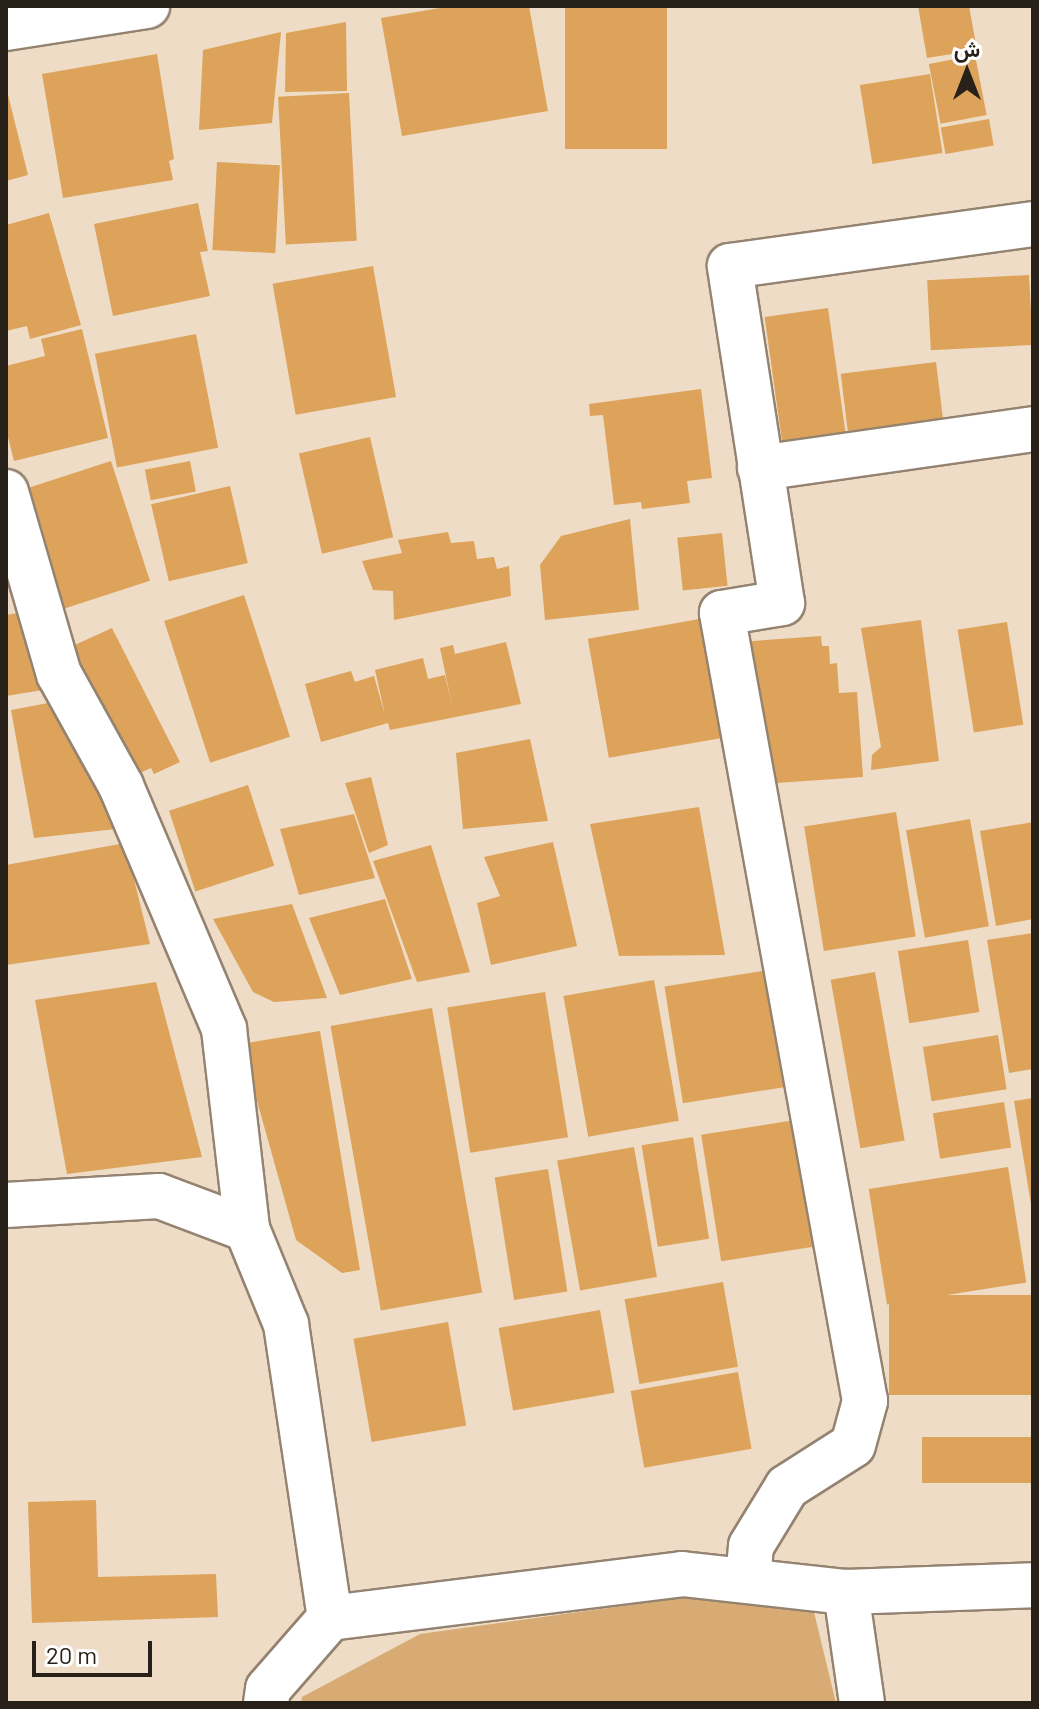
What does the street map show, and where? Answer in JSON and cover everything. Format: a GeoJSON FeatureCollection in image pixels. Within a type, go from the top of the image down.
{"type":"FeatureCollection","features":[{"type":"Feature","properties":{"kind":"street"},"geometry":{"type":"LineString","coordinates":[[6,28],[147,6]]}},
{"type":"Feature","properties":{"kind":"street"},"geometry":{"type":"LineString","coordinates":[[748,1580],[751,1546],[787,1487],[853,1445],[865,1401],[722,613],[782,603],[730,266],[1033,224]]}},
{"type":"Feature","properties":{"kind":"street"},"geometry":{"type":"LineString","coordinates":[[760,468],[1033,429]]}},
{"type":"Feature","properties":{"kind":"street"},"geometry":{"type":"LineString","coordinates":[[6,492],[59,674],[121,786],[224,1029],[247,1229],[286,1324],[330,1618]]}},
{"type":"Feature","properties":{"kind":"street"},"geometry":{"type":"LineString","coordinates":[[6,1205],[159,1196],[247,1229]]}},
{"type":"Feature","properties":{"kind":"street"},"geometry":{"type":"LineString","coordinates":[[266,1703],[268,1689],[330,1618],[682,1574],[846,1592],[1033,1585]]}},
{"type":"Feature","properties":{"kind":"street"},"geometry":{"type":"LineString","coordinates":[[846,1592],[862,1703]]}},
{"type":"Feature","properties":{"kind":"shaded area"},"geometry":{"type":"Polygon","coordinates":[[[681,1598],[813,1608],[836,1703],[301,1703],[302,1697],[420,1634],[681,1598]]]}},
{"type":"Feature","properties":{"kind":"building"},"geometry":{"type":"Polygon","coordinates":[[[452,6],[529,6],[548,111],[402,136],[381,18],[452,6]]]}},
{"type":"Feature","properties":{"kind":"building"},"geometry":{"type":"Polygon","coordinates":[[[565,6],[667,6],[667,149],[565,149],[565,6]]]}},
{"type":"Feature","properties":{"kind":"building"},"geometry":{"type":"Polygon","coordinates":[[[918,6],[969,6],[977,50],[927,58],[918,6]]]}},
{"type":"Feature","properties":{"kind":"building"},"geometry":{"type":"Polygon","coordinates":[[[346,22],[347,91],[285,92],[286,33],[346,22]]]}},
{"type":"Feature","properties":{"kind":"building"},"geometry":{"type":"Polygon","coordinates":[[[281,32],[272,123],[199,130],[203,50],[281,32]]]}},
{"type":"Feature","properties":{"kind":"building"},"geometry":{"type":"Polygon","coordinates":[[[157,54],[174,159],[169,161],[173,180],[63,198],[42,74],[157,54]]]}},
{"type":"Feature","properties":{"kind":"building"},"geometry":{"type":"Polygon","coordinates":[[[975,55],[987,115],[941,124],[929,64],[975,55]]]}},
{"type":"Feature","properties":{"kind":"building"},"geometry":{"type":"Polygon","coordinates":[[[930,74],[943,153],[872,164],[860,85],[930,74]]]}},
{"type":"Feature","properties":{"kind":"building"},"geometry":{"type":"Polygon","coordinates":[[[6,87],[28,175],[6,181],[6,87]]]}},
{"type":"Feature","properties":{"kind":"building"},"geometry":{"type":"Polygon","coordinates":[[[349,93],[357,241],[286,245],[278,97],[349,93]]]}},
{"type":"Feature","properties":{"kind":"building"},"geometry":{"type":"Polygon","coordinates":[[[989,119],[994,146],[945,154],[941,128],[989,119]]]}},
{"type":"Feature","properties":{"kind":"building"},"geometry":{"type":"Polygon","coordinates":[[[217,162],[280,165],[275,253],[212,250],[217,162]]]}},
{"type":"Feature","properties":{"kind":"building"},"geometry":{"type":"Polygon","coordinates":[[[198,203],[208,251],[200,252],[210,296],[113,316],[94,224],[198,203]]]}},
{"type":"Feature","properties":{"kind":"building"},"geometry":{"type":"Polygon","coordinates":[[[49,213],[81,325],[30,339],[27,326],[6,331],[6,225],[49,213]]]}},
{"type":"Feature","properties":{"kind":"building"},"geometry":{"type":"Polygon","coordinates":[[[373,266],[396,397],[296,415],[273,284],[373,266]]]}},
{"type":"Feature","properties":{"kind":"building"},"geometry":{"type":"Polygon","coordinates":[[[1029,275],[1033,345],[931,350],[927,280],[1029,275]]]}},
{"type":"Feature","properties":{"kind":"building"},"geometry":{"type":"Polygon","coordinates":[[[828,308],[848,449],[784,458],[765,317],[828,308]]]}},
{"type":"Feature","properties":{"kind":"building"},"geometry":{"type":"Polygon","coordinates":[[[82,329],[108,438],[14,461],[6,429],[6,366],[45,356],[41,339],[82,329]]]}},
{"type":"Feature","properties":{"kind":"building"},"geometry":{"type":"Polygon","coordinates":[[[196,334],[218,448],[117,468],[95,354],[196,334]]]}},
{"type":"Feature","properties":{"kind":"building"},"geometry":{"type":"Polygon","coordinates":[[[936,362],[945,437],[850,449],[841,374],[936,362]]]}},
{"type":"Feature","properties":{"kind":"building"},"geometry":{"type":"Polygon","coordinates":[[[701,389],[712,478],[687,481],[690,503],[642,509],[641,502],[614,505],[603,415],[590,416],[589,404],[701,389]]]}},
{"type":"Feature","properties":{"kind":"building"},"geometry":{"type":"Polygon","coordinates":[[[370,437],[393,537],[322,554],[299,453],[370,437]]]}},
{"type":"Feature","properties":{"kind":"building"},"geometry":{"type":"Polygon","coordinates":[[[111,461],[150,581],[61,610],[23,490],[111,461]]]}},
{"type":"Feature","properties":{"kind":"building"},"geometry":{"type":"Polygon","coordinates":[[[190,461],[196,491],[151,500],[145,470],[190,461]]]}},
{"type":"Feature","properties":{"kind":"building"},"geometry":{"type":"Polygon","coordinates":[[[230,486],[248,563],[169,581],[151,504],[230,486]]]}},
{"type":"Feature","properties":{"kind":"building"},"geometry":{"type":"Polygon","coordinates":[[[630,519],[639,610],[545,620],[540,565],[561,536],[630,519]]]}},
{"type":"Feature","properties":{"kind":"building"},"geometry":{"type":"Polygon","coordinates":[[[448,532],[451,543],[474,541],[477,559],[494,557],[497,569],[509,566],[511,596],[394,620],[393,591],[373,590],[362,561],[402,553],[398,540],[448,532]]]}},
{"type":"Feature","properties":{"kind":"building"},"geometry":{"type":"Polygon","coordinates":[[[722,533],[728,586],[683,590],[677,538],[722,533]]]}},
{"type":"Feature","properties":{"kind":"building"},"geometry":{"type":"Polygon","coordinates":[[[244,595],[290,737],[210,763],[164,621],[244,595]]]}},
{"type":"Feature","properties":{"kind":"building"},"geometry":{"type":"Polygon","coordinates":[[[29,611],[43,690],[6,696],[6,615],[29,611]]]}},
{"type":"Feature","properties":{"kind":"building"},"geometry":{"type":"Polygon","coordinates":[[[705,618],[726,737],[609,758],[588,639],[705,618]]]}},
{"type":"Feature","properties":{"kind":"building"},"geometry":{"type":"Polygon","coordinates":[[[921,620],[939,761],[871,770],[872,755],[881,747],[861,628],[921,620]]]}},
{"type":"Feature","properties":{"kind":"building"},"geometry":{"type":"Polygon","coordinates":[[[1007,622],[1023,725],[974,733],[958,630],[1007,622]]]}},
{"type":"Feature","properties":{"kind":"building"},"geometry":{"type":"Polygon","coordinates":[[[112,628],[180,762],[154,774],[151,768],[131,777],[66,649],[112,628]]]}},
{"type":"Feature","properties":{"kind":"building"},"geometry":{"type":"Polygon","coordinates":[[[821,636],[822,646],[829,646],[830,664],[837,663],[839,693],[857,692],[863,777],[762,784],[740,642],[821,636]]]}},
{"type":"Feature","properties":{"kind":"building"},"geometry":{"type":"Polygon","coordinates":[[[506,642],[521,704],[390,730],[388,723],[321,742],[305,684],[351,671],[355,682],[374,676],[385,715],[375,670],[423,658],[428,679],[445,675],[452,705],[440,648],[453,645],[455,654],[506,642]]]}},
{"type":"Feature","properties":{"kind":"building"},"geometry":{"type":"Polygon","coordinates":[[[64,700],[116,829],[34,838],[11,710],[64,700]]]}},
{"type":"Feature","properties":{"kind":"building"},"geometry":{"type":"Polygon","coordinates":[[[530,739],[548,821],[463,829],[456,753],[530,739]]]}},
{"type":"Feature","properties":{"kind":"building"},"geometry":{"type":"Polygon","coordinates":[[[371,777],[388,845],[369,853],[345,783],[371,777]]]}},
{"type":"Feature","properties":{"kind":"building"},"geometry":{"type":"Polygon","coordinates":[[[248,785],[274,866],[195,891],[169,811],[248,785]]]}},
{"type":"Feature","properties":{"kind":"building"},"geometry":{"type":"Polygon","coordinates":[[[699,807],[725,955],[619,956],[590,824],[699,807]]]}},
{"type":"Feature","properties":{"kind":"building"},"geometry":{"type":"Polygon","coordinates":[[[896,812],[916,936],[824,951],[804,827],[896,812]]]}},
{"type":"Feature","properties":{"kind":"building"},"geometry":{"type":"Polygon","coordinates":[[[354,814],[375,878],[299,895],[280,829],[354,814]]]}},
{"type":"Feature","properties":{"kind":"building"},"geometry":{"type":"Polygon","coordinates":[[[970,819],[989,926],[925,938],[906,830],[970,819]]]}},
{"type":"Feature","properties":{"kind":"building"},"geometry":{"type":"Polygon","coordinates":[[[1033,822],[1033,919],[996,926],[980,831],[1033,822]]]}},
{"type":"Feature","properties":{"kind":"building"},"geometry":{"type":"Polygon","coordinates":[[[553,842],[577,946],[491,965],[477,903],[500,896],[484,857],[553,842]]]}},
{"type":"Feature","properties":{"kind":"building"},"geometry":{"type":"Polygon","coordinates":[[[125,843],[150,944],[6,965],[6,865],[125,843]]]}},
{"type":"Feature","properties":{"kind":"building"},"geometry":{"type":"Polygon","coordinates":[[[431,845],[470,972],[417,982],[373,861],[431,845]]]}},
{"type":"Feature","properties":{"kind":"building"},"geometry":{"type":"Polygon","coordinates":[[[385,899],[412,979],[340,995],[309,918],[385,899]]]}},
{"type":"Feature","properties":{"kind":"building"},"geometry":{"type":"Polygon","coordinates":[[[292,904],[327,998],[274,1002],[253,992],[213,919],[292,904]]]}},
{"type":"Feature","properties":{"kind":"building"},"geometry":{"type":"Polygon","coordinates":[[[1033,933],[1033,1069],[1009,1073],[987,940],[1033,933]]]}},
{"type":"Feature","properties":{"kind":"building"},"geometry":{"type":"Polygon","coordinates":[[[968,940],[979,1012],[909,1023],[898,951],[968,940]]]}},
{"type":"Feature","properties":{"kind":"building"},"geometry":{"type":"Polygon","coordinates":[[[782,968],[800,1085],[683,1103],[664,987],[782,968]]]}},
{"type":"Feature","properties":{"kind":"building"},"geometry":{"type":"Polygon","coordinates":[[[875,972],[905,1140],[860,1148],[831,980],[875,972]]]}},
{"type":"Feature","properties":{"kind":"building"},"geometry":{"type":"Polygon","coordinates":[[[654,980],[679,1121],[588,1137],[563,996],[654,980]]]}},
{"type":"Feature","properties":{"kind":"building"},"geometry":{"type":"Polygon","coordinates":[[[156,982],[202,1157],[67,1174],[35,1000],[156,982]]]}},
{"type":"Feature","properties":{"kind":"building"},"geometry":{"type":"Polygon","coordinates":[[[545,992],[568,1137],[470,1153],[447,1007],[545,992]]]}},
{"type":"Feature","properties":{"kind":"building"},"geometry":{"type":"Polygon","coordinates":[[[432,1008],[482,1293],[381,1310],[331,1026],[432,1008]]]}},
{"type":"Feature","properties":{"kind":"building"},"geometry":{"type":"Polygon","coordinates":[[[320,1031],[360,1270],[342,1273],[296,1240],[241,1044],[320,1031]]]}},
{"type":"Feature","properties":{"kind":"building"},"geometry":{"type":"Polygon","coordinates":[[[998,1035],[1007,1089],[932,1101],[923,1047],[998,1035]]]}},
{"type":"Feature","properties":{"kind":"building"},"geometry":{"type":"Polygon","coordinates":[[[1033,1098],[1033,1203],[1031,1204],[1014,1101],[1033,1098]]]}},
{"type":"Feature","properties":{"kind":"building"},"geometry":{"type":"Polygon","coordinates":[[[1004,1102],[1011,1147],[940,1159],[933,1113],[1004,1102]]]}},
{"type":"Feature","properties":{"kind":"building"},"geometry":{"type":"Polygon","coordinates":[[[795,1120],[815,1246],[721,1261],[701,1135],[795,1120]]]}},
{"type":"Feature","properties":{"kind":"building"},"geometry":{"type":"Polygon","coordinates":[[[693,1137],[709,1239],[658,1247],[642,1145],[693,1137]]]}},
{"type":"Feature","properties":{"kind":"building"},"geometry":{"type":"Polygon","coordinates":[[[634,1147],[657,1277],[580,1291],[557,1161],[634,1147]]]}},
{"type":"Feature","properties":{"kind":"building"},"geometry":{"type":"Polygon","coordinates":[[[1008,1167],[1026,1283],[887,1305],[869,1189],[1008,1167]]]}},
{"type":"Feature","properties":{"kind":"building"},"geometry":{"type":"Polygon","coordinates":[[[548,1169],[567,1291],[514,1300],[495,1177],[548,1169]]]}},
{"type":"Feature","properties":{"kind":"building"},"geometry":{"type":"Polygon","coordinates":[[[723,1282],[738,1367],[639,1384],[625,1299],[723,1282]]]}},
{"type":"Feature","properties":{"kind":"building"},"geometry":{"type":"Polygon","coordinates":[[[889,1295],[1033,1295],[1033,1395],[889,1395],[889,1295]]]}},
{"type":"Feature","properties":{"kind":"building"},"geometry":{"type":"Polygon","coordinates":[[[600,1310],[615,1393],[513,1411],[499,1328],[600,1310]]]}},
{"type":"Feature","properties":{"kind":"building"},"geometry":{"type":"Polygon","coordinates":[[[448,1322],[466,1425],[372,1442],[353,1339],[448,1322]]]}},
{"type":"Feature","properties":{"kind":"building"},"geometry":{"type":"Polygon","coordinates":[[[738,1372],[752,1449],[644,1468],[631,1391],[738,1372]]]}},
{"type":"Feature","properties":{"kind":"building"},"geometry":{"type":"Polygon","coordinates":[[[922,1437],[1033,1437],[1033,1483],[922,1483],[922,1437]]]}},
{"type":"Feature","properties":{"kind":"building"},"geometry":{"type":"Polygon","coordinates":[[[96,1500],[98,1577],[216,1574],[218,1617],[32,1623],[28,1502],[96,1500]]]}}]}
